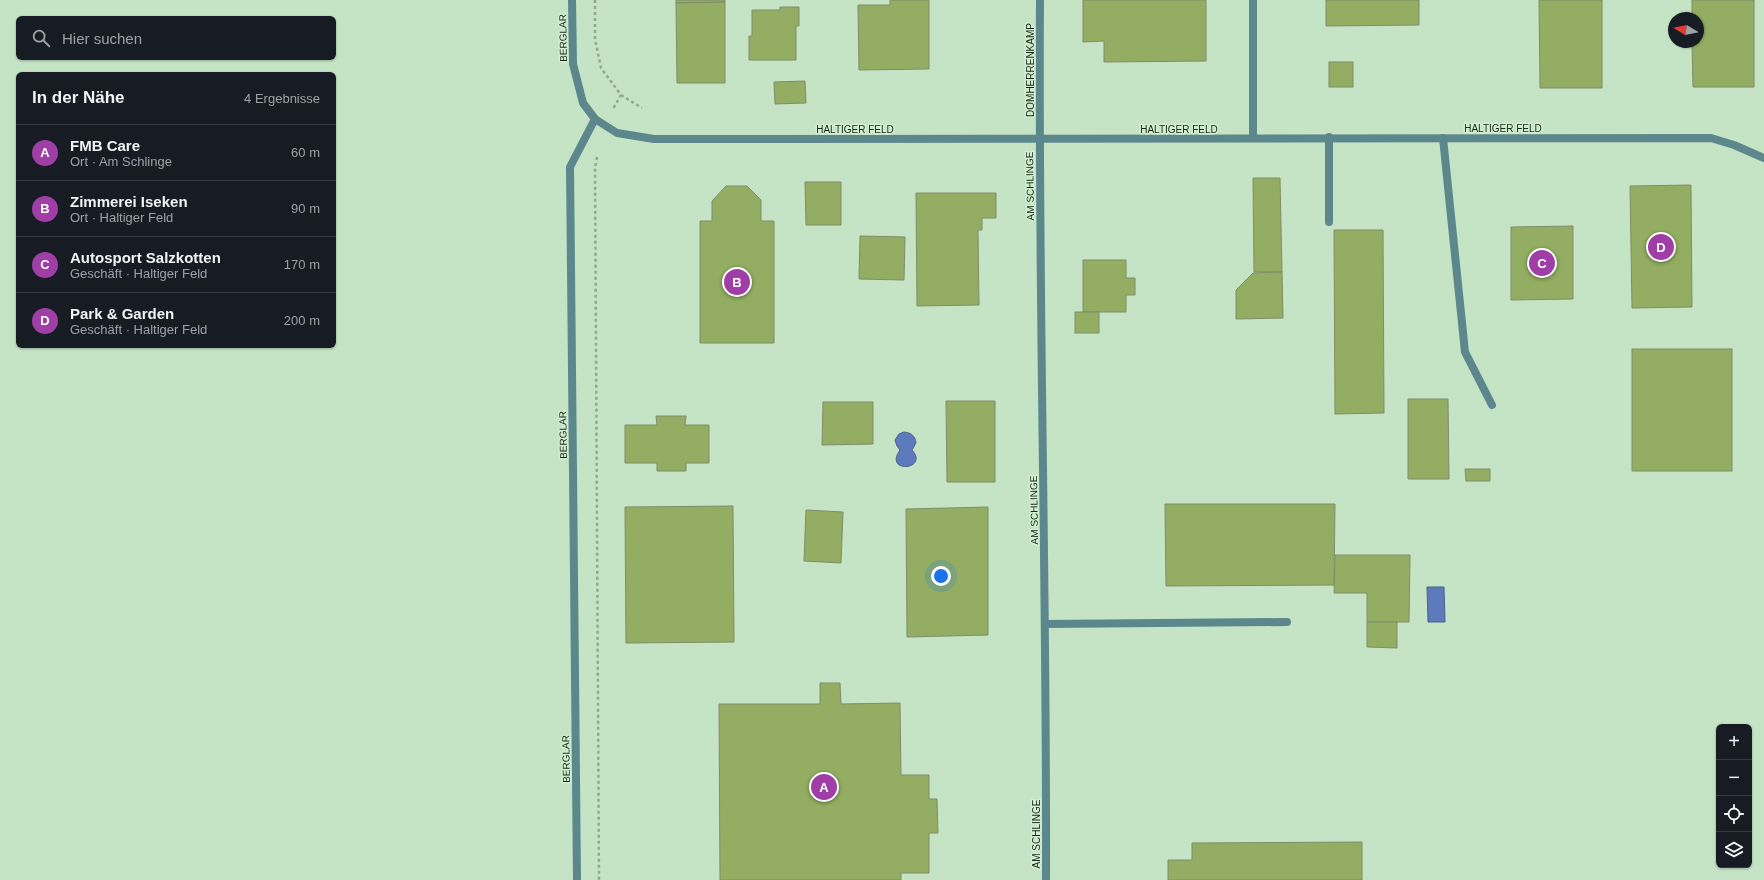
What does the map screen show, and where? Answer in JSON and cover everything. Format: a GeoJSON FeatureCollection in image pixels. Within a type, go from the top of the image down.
{"type":"FeatureCollection","features":[{"type":"Feature","properties":{"kind":"street","name":"BERGLAR"},"geometry":{"type":"LineString","coordinates":[[572,0],[573,64],[583,103],[595,119],[570,167],[577,880]]}},
{"type":"Feature","properties":{"kind":"street","name":"DOMHERRENKAMP"},"geometry":{"type":"LineString","coordinates":[[1039,140],[1040,0]]}},
{"type":"Feature","properties":{"kind":"street"},"geometry":{"type":"LineString","coordinates":[[1253,0],[1253,138]]}},
{"type":"Feature","properties":{"kind":"street","name":"HALTIGER FELD"},"geometry":{"type":"LineString","coordinates":[[595,119],[617,133],[658,139],[1039,140],[1329,137],[1711,138],[1734,145],[1764,158]]}},
{"type":"Feature","properties":{"kind":"street"},"geometry":{"type":"LineString","coordinates":[[1329,137],[1329,222]]}},
{"type":"Feature","properties":{"kind":"street"},"geometry":{"type":"LineString","coordinates":[[1443,138],[1465,352],[1492,405]]}},
{"type":"Feature","properties":{"kind":"street","name":"AM SCHLINGE"},"geometry":{"type":"LineString","coordinates":[[1039,140],[1046,624],[1046,880]]}},
{"type":"Feature","properties":{"kind":"street"},"geometry":{"type":"LineString","coordinates":[[1046,624],[1286,622]]}},
{"type":"Feature","properties":{"kind":"path"},"geometry":{"type":"LineString","coordinates":[[595,0],[595,39],[601,68],[621,95],[642,108]]}},
{"type":"Feature","properties":{"kind":"path"},"geometry":{"type":"LineString","coordinates":[[599,880],[595,168],[604,125],[621,95]]}},
{"type":"Feature","properties":{"kind":"water"},"geometry":{"type":"Polygon","coordinates":[[[904,432],[913,435],[915,438],[916,443],[912,450],[916,457],[915,462],[912,465],[901,466],[897,463],[896,458],[900,450],[895,440],[899,434],[904,432]]]}},
{"type":"Feature","properties":{"kind":"water"},"geometry":{"type":"Polygon","coordinates":[[[1427,587],[1444,587],[1445,622],[1428,622],[1427,587]]]}},
{"type":"Feature","properties":{"kind":"building"},"geometry":{"type":"Polygon","coordinates":[[[676,0],[725,0],[725,2],[676,3],[676,0]]]}},
{"type":"Feature","properties":{"kind":"building"},"geometry":{"type":"Polygon","coordinates":[[[890,0],[929,0],[929,69],[859,70],[858,5],[890,5],[890,0]]]}},
{"type":"Feature","properties":{"kind":"building"},"geometry":{"type":"Polygon","coordinates":[[[1083,0],[1206,0],[1206,61],[1104,62],[1104,41],[1083,42],[1083,0]]]}},
{"type":"Feature","properties":{"kind":"building"},"geometry":{"type":"Polygon","coordinates":[[[1326,0],[1419,0],[1419,25],[1326,26],[1326,0]]]}},
{"type":"Feature","properties":{"kind":"building"},"geometry":{"type":"Polygon","coordinates":[[[1539,0],[1602,0],[1602,88],[1540,88],[1539,0]]]}},
{"type":"Feature","properties":{"kind":"building"},"geometry":{"type":"Polygon","coordinates":[[[1692,0],[1754,0],[1754,87],[1693,87],[1692,48],[1704,48],[1704,12],[1692,12],[1692,0]]]}},
{"type":"Feature","properties":{"kind":"building"},"geometry":{"type":"Polygon","coordinates":[[[725,2],[725,83],[677,83],[676,3],[725,2]]]}},
{"type":"Feature","properties":{"kind":"building"},"geometry":{"type":"Polygon","coordinates":[[[780,7],[799,7],[799,26],[796,26],[796,60],[749,60],[749,36],[752,36],[752,10],[780,10],[780,7]]]}},
{"type":"Feature","properties":{"kind":"building"},"geometry":{"type":"Polygon","coordinates":[[[1329,62],[1353,62],[1353,87],[1329,87],[1329,62]]]}},
{"type":"Feature","properties":{"kind":"building"},"geometry":{"type":"Polygon","coordinates":[[[805,81],[806,103],[775,104],[774,82],[805,81]]]}},
{"type":"Feature","properties":{"kind":"building"},"geometry":{"type":"Polygon","coordinates":[[[1253,178],[1280,178],[1282,272],[1254,272],[1253,178]]]}},
{"type":"Feature","properties":{"kind":"building"},"geometry":{"type":"Polygon","coordinates":[[[805,182],[841,182],[841,225],[806,225],[805,182]]]}},
{"type":"Feature","properties":{"kind":"building"},"geometry":{"type":"Polygon","coordinates":[[[1691,185],[1692,307],[1632,308],[1630,186],[1691,185]]]}},
{"type":"Feature","properties":{"kind":"building"},"geometry":{"type":"Polygon","coordinates":[[[726,186],[747,186],[761,200],[761,221],[774,221],[774,343],[700,343],[700,221],[712,221],[712,201],[726,186]]]}},
{"type":"Feature","properties":{"kind":"building"},"geometry":{"type":"Polygon","coordinates":[[[916,193],[996,193],[996,218],[982,218],[982,230],[978,230],[979,305],[917,306],[916,193]]]}},
{"type":"Feature","properties":{"kind":"building"},"geometry":{"type":"Polygon","coordinates":[[[1573,226],[1573,299],[1511,300],[1511,227],[1573,226]]]}},
{"type":"Feature","properties":{"kind":"building"},"geometry":{"type":"Polygon","coordinates":[[[1334,230],[1383,230],[1384,413],[1335,414],[1334,230]]]}},
{"type":"Feature","properties":{"kind":"building"},"geometry":{"type":"Polygon","coordinates":[[[860,236],[905,237],[904,280],[859,279],[860,236]]]}},
{"type":"Feature","properties":{"kind":"building"},"geometry":{"type":"Polygon","coordinates":[[[1083,260],[1126,260],[1126,278],[1135,278],[1135,295],[1126,295],[1126,312],[1083,312],[1083,260]]]}},
{"type":"Feature","properties":{"kind":"building"},"geometry":{"type":"Polygon","coordinates":[[[1282,272],[1283,318],[1236,319],[1236,290],[1253,273],[1282,272]]]}},
{"type":"Feature","properties":{"kind":"building"},"geometry":{"type":"Polygon","coordinates":[[[1075,312],[1099,312],[1099,333],[1075,333],[1075,312]]]}},
{"type":"Feature","properties":{"kind":"building"},"geometry":{"type":"Polygon","coordinates":[[[1632,349],[1732,349],[1732,471],[1632,471],[1632,349]]]}},
{"type":"Feature","properties":{"kind":"building"},"geometry":{"type":"Polygon","coordinates":[[[1408,399],[1448,399],[1449,479],[1408,479],[1408,399]]]}},
{"type":"Feature","properties":{"kind":"building"},"geometry":{"type":"Polygon","coordinates":[[[946,401],[995,401],[995,482],[947,482],[946,401]]]}},
{"type":"Feature","properties":{"kind":"building"},"geometry":{"type":"Polygon","coordinates":[[[823,402],[873,402],[873,444],[822,445],[823,402]]]}},
{"type":"Feature","properties":{"kind":"building"},"geometry":{"type":"Polygon","coordinates":[[[656,416],[686,416],[685,425],[709,425],[709,463],[686,463],[686,471],[657,471],[657,463],[625,463],[625,425],[657,425],[656,416]]]}},
{"type":"Feature","properties":{"kind":"building"},"geometry":{"type":"Polygon","coordinates":[[[1465,469],[1490,469],[1490,481],[1466,481],[1465,469]]]}},
{"type":"Feature","properties":{"kind":"building"},"geometry":{"type":"Polygon","coordinates":[[[1165,504],[1335,504],[1334,585],[1166,586],[1165,504]]]}},
{"type":"Feature","properties":{"kind":"building"},"geometry":{"type":"Polygon","coordinates":[[[733,506],[734,642],[626,643],[625,507],[733,506]]]}},
{"type":"Feature","properties":{"kind":"building"},"geometry":{"type":"Polygon","coordinates":[[[988,507],[988,635],[907,637],[906,509],[988,507]]]}},
{"type":"Feature","properties":{"kind":"building"},"geometry":{"type":"Polygon","coordinates":[[[806,510],[843,512],[841,563],[804,561],[806,510]]]}},
{"type":"Feature","properties":{"kind":"building"},"geometry":{"type":"Polygon","coordinates":[[[1335,555],[1410,555],[1409,622],[1367,622],[1367,593],[1334,593],[1335,555]]]}},
{"type":"Feature","properties":{"kind":"building"},"geometry":{"type":"Polygon","coordinates":[[[1367,622],[1397,622],[1397,648],[1367,647],[1367,622]]]}},
{"type":"Feature","properties":{"kind":"building"},"geometry":{"type":"Polygon","coordinates":[[[820,683],[840,683],[841,704],[900,703],[901,775],[929,775],[929,799],[937,799],[938,833],[929,833],[929,873],[901,873],[901,880],[720,880],[719,704],[820,704],[820,683]]]}},
{"type":"Feature","properties":{"kind":"building"},"geometry":{"type":"Polygon","coordinates":[[[1362,842],[1362,880],[1168,880],[1168,860],[1192,860],[1192,843],[1362,842]]]}},
{"type":"Feature","properties":{"kind":"place","name":"Park & Garden"},"geometry":{"type":"Point","coordinates":[1661,247]}},
{"type":"Feature","properties":{"kind":"place","name":"Autosport Salzkotten"},"geometry":{"type":"Point","coordinates":[1542,263]}},
{"type":"Feature","properties":{"kind":"place","name":"Zimmerei Iseken"},"geometry":{"type":"Point","coordinates":[737,282]}},
{"type":"Feature","properties":{"kind":"place","name":"FMB Care"},"geometry":{"type":"Point","coordinates":[824,787]}}]}
